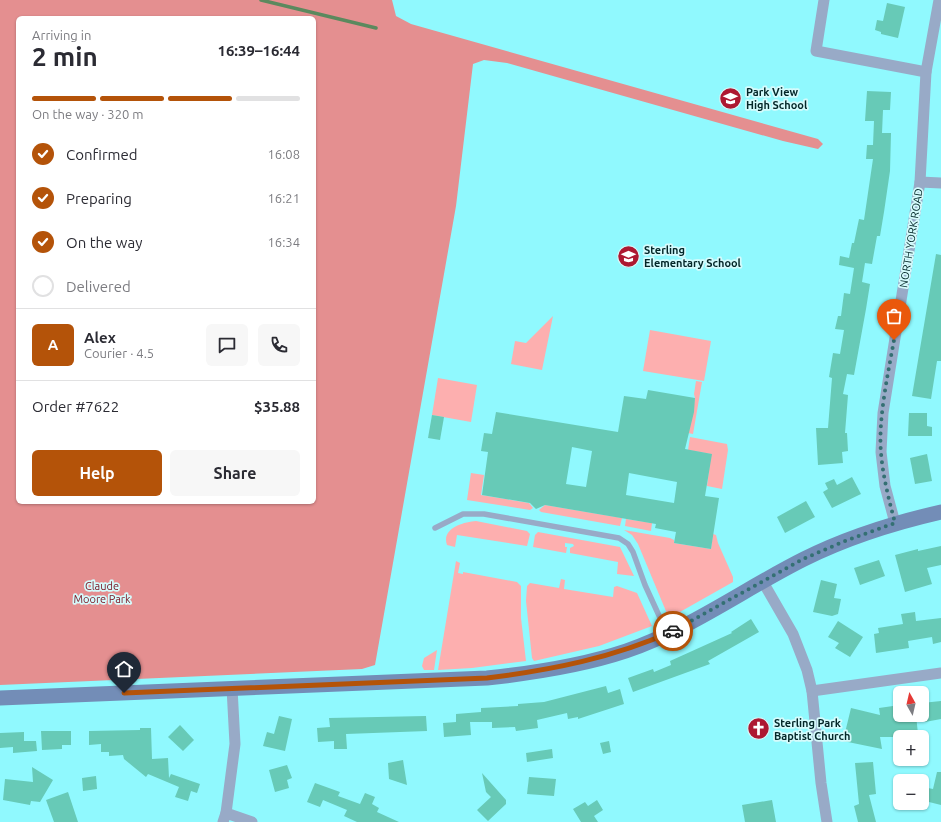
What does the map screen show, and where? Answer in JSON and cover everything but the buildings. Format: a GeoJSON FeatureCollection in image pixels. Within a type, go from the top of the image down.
{"type":"FeatureCollection","features":[{"type":"Feature","properties":{"kind":"main road"},"geometry":{"type":"LineString","coordinates":[[0,698],[487,678],[532,673],[575,664],[626,650],[667,634],[803,559],[845,541],[895,523],[941,512]]}},
{"type":"Feature","properties":{"kind":"street"},"geometry":{"type":"LineString","coordinates":[[824,0],[816,51],[926,72]]}},
{"type":"Feature","properties":{"kind":"street","name":"NORTH YORK ROAD"},"geometry":{"type":"LineString","coordinates":[[895,523],[885,486],[881,452],[883,413],[920,182],[926,72],[939,0]]}},
{"type":"Feature","properties":{"kind":"street"},"geometry":{"type":"LineString","coordinates":[[920,182],[941,183]]}},
{"type":"Feature","properties":{"kind":"street"},"geometry":{"type":"LineString","coordinates":[[763,582],[793,634],[807,670],[812,690],[821,783],[827,822]]}},
{"type":"Feature","properties":{"kind":"street"},"geometry":{"type":"LineString","coordinates":[[812,690],[941,673]]}},
{"type":"Feature","properties":{"kind":"street"},"geometry":{"type":"LineString","coordinates":[[232,688],[235,744],[224,817],[252,822]]}},
{"type":"Feature","properties":{"kind":"lane"},"geometry":{"type":"LineString","coordinates":[[436,528],[463,514],[484,514],[619,538],[628,544],[633,552],[645,585],[667,634]]}},
{"type":"Feature","properties":{"kind":"shaded area"},"geometry":{"type":"Polygon","coordinates":[[[553,316],[542,370],[511,364],[515,341],[526,343],[553,316]]]}},
{"type":"Feature","properties":{"kind":"shaded area"},"geometry":{"type":"Polygon","coordinates":[[[650,330],[711,341],[704,381],[643,371],[650,330]]]}},
{"type":"Feature","properties":{"kind":"shaded area"},"geometry":{"type":"Polygon","coordinates":[[[438,378],[477,385],[471,422],[432,415],[438,378]]]}},
{"type":"Feature","properties":{"kind":"shaded area"},"geometry":{"type":"Polygon","coordinates":[[[696,381],[702,382],[693,434],[688,433],[695,398],[694,394],[696,381]]]}},
{"type":"Feature","properties":{"kind":"shaded area"},"geometry":{"type":"Polygon","coordinates":[[[690,437],[727,444],[728,450],[722,489],[707,486],[711,454],[688,450],[690,437]]]}},
{"type":"Feature","properties":{"kind":"shaded area"},"geometry":{"type":"Polygon","coordinates":[[[471,473],[484,475],[481,495],[529,503],[533,508],[530,510],[467,500],[471,473]]]}},
{"type":"Feature","properties":{"kind":"shaded area"},"geometry":{"type":"Polygon","coordinates":[[[545,505],[622,518],[620,526],[541,512],[539,510],[545,505]]]}},
{"type":"Feature","properties":{"kind":"shaded area"},"geometry":{"type":"Polygon","coordinates":[[[626,519],[652,523],[651,531],[625,526],[626,519]]]}},
{"type":"Feature","properties":{"kind":"shaded area"},"geometry":{"type":"Polygon","coordinates":[[[476,521],[527,531],[530,534],[527,546],[457,535],[455,547],[447,545],[447,534],[450,530],[460,525],[476,521]]]}},
{"type":"Feature","properties":{"kind":"shaded area"},"geometry":{"type":"Polygon","coordinates":[[[624,530],[670,538],[674,540],[674,543],[711,549],[713,534],[716,535],[733,577],[733,582],[671,617],[668,616],[638,544],[632,535],[624,530]]]}},
{"type":"Feature","properties":{"kind":"shaded area"},"geometry":{"type":"Polygon","coordinates":[[[538,532],[620,547],[634,576],[617,574],[618,562],[570,553],[570,548],[574,546],[573,544],[565,543],[565,547],[567,547],[566,553],[533,547],[535,535],[538,532]]]}},
{"type":"Feature","properties":{"kind":"shaded area"},"geometry":{"type":"Polygon","coordinates":[[[456,561],[460,563],[458,573],[463,574],[463,572],[517,582],[521,586],[521,618],[526,661],[472,668],[438,670],[456,561]]]}},
{"type":"Feature","properties":{"kind":"shaded area"},"geometry":{"type":"Polygon","coordinates":[[[561,579],[565,580],[564,589],[613,597],[614,587],[617,586],[637,593],[652,626],[599,646],[534,661],[532,658],[526,601],[527,586],[530,583],[559,588],[561,579]]]}},
{"type":"Feature","properties":{"kind":"shaded area"},"geometry":{"type":"Polygon","coordinates":[[[437,650],[434,670],[424,670],[422,666],[424,658],[437,650]]]}},
{"type":"Feature","properties":{"kind":"green space","name":"Claude Moore Park"},"geometry":{"type":"Polygon","coordinates":[[[0,0],[392,0],[396,16],[411,24],[818,139],[823,144],[818,149],[783,141],[507,63],[484,60],[473,64],[456,206],[375,665],[362,669],[0,685],[0,0]]]}},
{"type":"Feature","properties":{"kind":"waterway"},"geometry":{"type":"LineString","coordinates":[[261,0],[376,28]]}},
{"type":"Feature","properties":{"kind":"way so far"},"geometry":{"type":"LineString","coordinates":[[673,631],[683,627],[803,559],[870,531],[895,523],[885,486],[881,452],[883,413],[894,340]]}},
{"type":"Feature","properties":{"kind":"place","name":"Park View High School"},"geometry":{"type":"Point","coordinates":[730,98]}},
{"type":"Feature","properties":{"kind":"place","name":"Sterling Elementary School"},"geometry":{"type":"Point","coordinates":[629,256]}},
{"type":"Feature","properties":{"kind":"place","name":"Sterling Park Baptist Church"},"geometry":{"type":"Point","coordinates":[758,729]}},
{"type":"Feature","properties":{"kind":"route"},"geometry":{"type":"LineString","coordinates":[[124,693],[487,678],[532,673],[575,664],[626,650],[673,631]]}}]}
